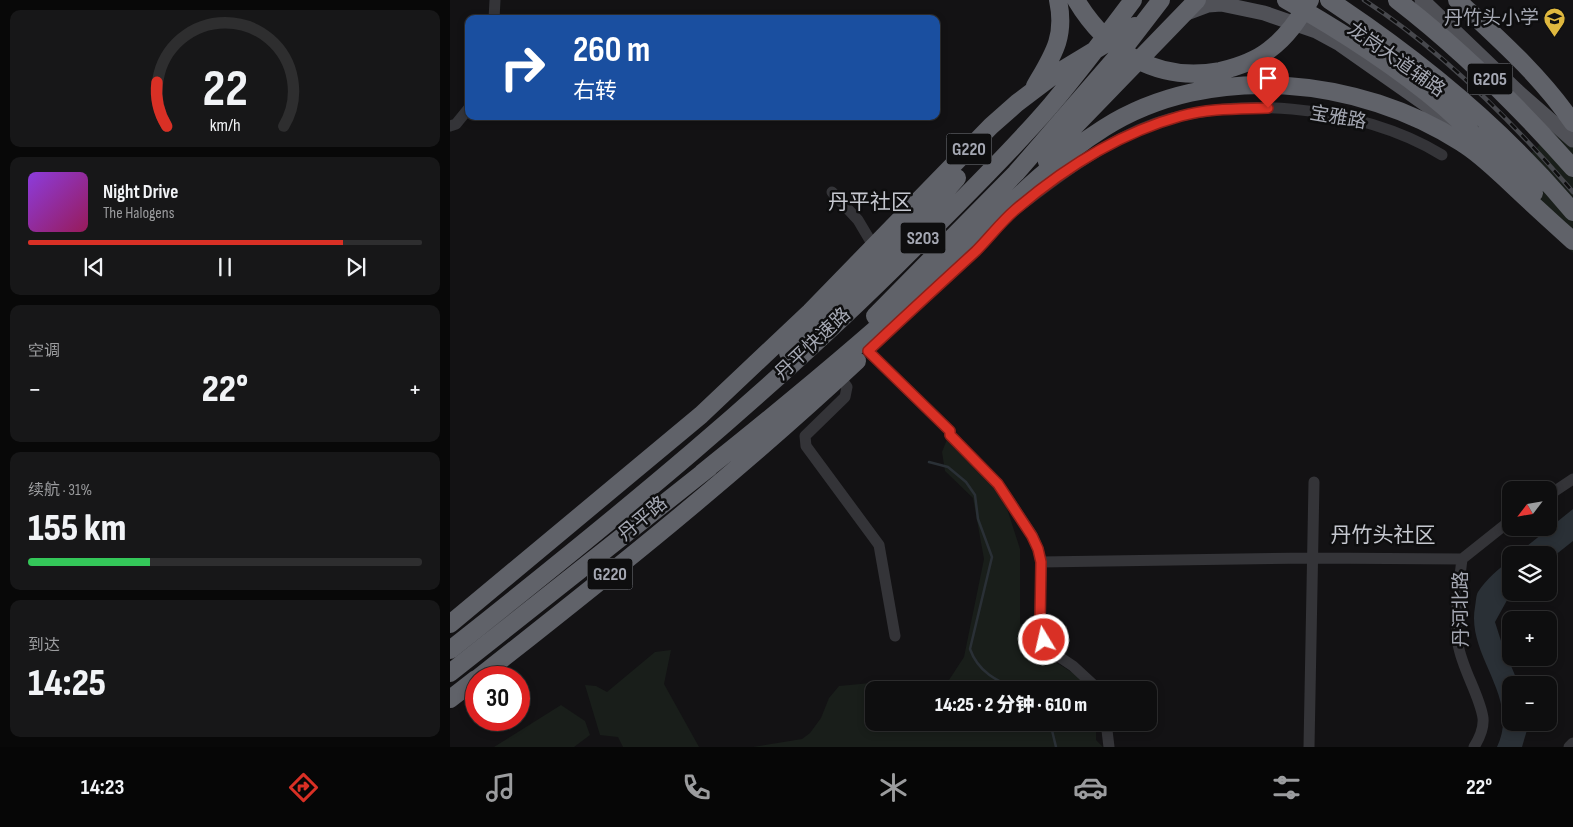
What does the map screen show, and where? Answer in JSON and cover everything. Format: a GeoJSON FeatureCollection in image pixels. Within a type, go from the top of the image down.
{"type":"FeatureCollection","features":[{"type":"Feature","properties":{"kind":"highway"},"geometry":{"type":"LineString","coordinates":[[690,455],[777,364],[910,231],[1028,96],[1055,52],[1062,18],[1058,0]]}},
{"type":"Feature","properties":{"kind":"highway"},"geometry":{"type":"LineString","coordinates":[[1076,0],[1084,14],[1104,38],[1126,54],[1150,66],[1177,73],[1203,74],[1244,64],[1268,51],[1284,37],[1310,0]]}},
{"type":"Feature","properties":{"kind":"highway","name":"丹平快速路"},"geometry":{"type":"LineString","coordinates":[[450,650],[690,455],[788,369],[871,291],[1002,158],[1084,66],[1132,0]]}},
{"type":"Feature","properties":{"kind":"highway","name":"G220"},"geometry":{"type":"LineString","coordinates":[[840,377],[985,242],[1014,211],[1070,131],[1116,81],[1197,0]]}},
{"type":"Feature","properties":{"kind":"highway"},"geometry":{"type":"LineString","coordinates":[[1286,0],[1362,45],[1415,83],[1488,148]]}},
{"type":"Feature","properties":{"kind":"highway","name":"G205"},"geometry":{"type":"LineString","coordinates":[[1329,0],[1377,32],[1438,78],[1483,117],[1553,188],[1573,212]]}},
{"type":"Feature","properties":{"kind":"highway","name":"G205"},"geometry":{"type":"LineString","coordinates":[[1397,0],[1452,44],[1508,97],[1573,168]]}},
{"type":"Feature","properties":{"kind":"highway"},"geometry":{"type":"LineString","coordinates":[[1457,0],[1502,41],[1539,79],[1573,123]]}},
{"type":"Feature","properties":{"kind":"highway","name":"丹平快速路"},"geometry":{"type":"LineString","coordinates":[[450,673],[702,474],[879,311],[1016,173],[1162,2]]}},
{"type":"Feature","properties":{"kind":"highway","name":"G220"},"geometry":{"type":"LineString","coordinates":[[452,623],[701,415],[810,312],[985,133],[1017,103],[1054,75],[1121,36],[1162,2]]}},
{"type":"Feature","properties":{"kind":"highway"},"geometry":{"type":"LineString","coordinates":[[1438,78],[1573,241]]}},
{"type":"Feature","properties":{"kind":"highway"},"geometry":{"type":"LineString","coordinates":[[702,474],[849,354],[936,276],[1009,203],[1056,162],[1106,126],[1150,106],[1179,97],[1239,86],[1290,85],[1343,93],[1383,105],[1430,125],[1464,144],[1484,159],[1573,241]]}},
{"type":"Feature","properties":{"kind":"highway"},"geometry":{"type":"LineString","coordinates":[[1540,131],[1573,158]]}},
{"type":"Feature","properties":{"kind":"highway"},"geometry":{"type":"LineString","coordinates":[[874,247],[923,299]]}},
{"type":"Feature","properties":{"kind":"highway","name":"丹平路"},"geometry":{"type":"LineString","coordinates":[[494,665],[580,599],[740,467],[840,377]]}},
{"type":"Feature","properties":{"kind":"highway"},"geometry":{"type":"LineString","coordinates":[[452,623],[610,521]]}},
{"type":"Feature","properties":{"kind":"highway"},"geometry":{"type":"LineString","coordinates":[[494,665],[624,536]]}},
{"type":"Feature","properties":{"kind":"highway","name":"丹平路"},"geometry":{"type":"LineString","coordinates":[[450,699],[465,687]]}},
{"type":"Feature","properties":{"kind":"main road"},"geometry":{"type":"LineString","coordinates":[[1422,0],[1517,91],[1573,140]]}},
{"type":"Feature","properties":{"kind":"main road","name":"龙岗大道辅路"},"geometry":{"type":"LineString","coordinates":[[1183,15],[1196,8],[1221,4],[1264,13],[1316,31],[1340,44],[1488,148],[1573,241]]}},
{"type":"Feature","properties":{"kind":"street"},"geometry":{"type":"LineString","coordinates":[[494,15],[495,0]]}},
{"type":"Feature","properties":{"kind":"street","name":"宝雅路"},"geometry":{"type":"LineString","coordinates":[[1014,211],[1068,169],[1094,152],[1139,129],[1183,115],[1223,110],[1268,108],[1321,113],[1387,128],[1442,155]]}},
{"type":"Feature","properties":{"kind":"street"},"geometry":{"type":"LineString","coordinates":[[450,126],[456,124],[465,113]]}},
{"type":"Feature","properties":{"kind":"street"},"geometry":{"type":"LineString","coordinates":[[1070,131],[1072,144],[1076,152],[1080,154],[1094,152]]}},
{"type":"Feature","properties":{"kind":"street"},"geometry":{"type":"LineString","coordinates":[[832,192],[858,220],[874,247]]}},
{"type":"Feature","properties":{"kind":"street"},"geometry":{"type":"LineString","coordinates":[[868,351],[950,431],[950,435],[998,484],[1032,536],[1038,549],[1041,562],[1040,623],[1044,640],[1052,652],[1073,666],[1089,681]]}},
{"type":"Feature","properties":{"kind":"street"},"geometry":{"type":"LineString","coordinates":[[840,377],[847,387],[845,396],[805,436],[804,440],[806,446],[880,545],[895,636]]}},
{"type":"Feature","properties":{"kind":"street"},"geometry":{"type":"LineString","coordinates":[[1558,489],[1573,479]]}},
{"type":"Feature","properties":{"kind":"street"},"geometry":{"type":"LineString","coordinates":[[1310,747],[1314,482]]}},
{"type":"Feature","properties":{"kind":"street","name":"丹河北路"},"geometry":{"type":"LineString","coordinates":[[1474,747],[1479,738],[1483,719],[1458,643],[1458,606],[1462,559],[1502,527]]}},
{"type":"Feature","properties":{"kind":"street"},"geometry":{"type":"LineString","coordinates":[[1041,562],[1312,558],[1462,559]]}},
{"type":"Feature","properties":{"kind":"street"},"geometry":{"type":"LineString","coordinates":[[1107,731],[1109,747]]}},
{"type":"Feature","properties":{"kind":"street"},"geometry":{"type":"LineString","coordinates":[[1569,747],[1573,743]]}},
{"type":"Feature","properties":{"kind":"shaded area"},"geometry":{"type":"Polygon","coordinates":[[[1567,116],[1573,122],[1573,253],[1504,182],[1567,116]]]}},
{"type":"Feature","properties":{"kind":"shaded area"},"geometry":{"type":"Polygon","coordinates":[[[948,437],[1003,496],[1020,549],[1020,622],[1024,633],[1043,654],[1083,681],[946,681],[949,680],[964,657],[984,559],[973,498],[945,471],[942,452],[948,437]]]}},
{"type":"Feature","properties":{"kind":"shaded area"},"geometry":{"type":"Polygon","coordinates":[[[1573,509],[1573,541],[1557,554],[1557,546],[1527,546],[1540,536],[1558,536],[1558,521],[1573,509]]]}},
{"type":"Feature","properties":{"kind":"shaded area"},"geometry":{"type":"Polygon","coordinates":[[[1502,566],[1502,601],[1507,601],[1495,622],[1502,644],[1502,666],[1511,666],[1515,676],[1502,676],[1502,711],[1498,694],[1478,643],[1474,625],[1478,592],[1502,566]]]}},
{"type":"Feature","properties":{"kind":"shaded area"},"geometry":{"type":"Polygon","coordinates":[[[671,650],[664,684],[699,747],[623,747],[618,737],[600,735],[585,685],[596,686],[607,692],[655,652],[671,650]]]}},
{"type":"Feature","properties":{"kind":"shaded area"},"geometry":{"type":"Polygon","coordinates":[[[865,684],[865,731],[1096,731],[1096,740],[1103,747],[753,747],[802,739],[810,733],[821,718],[829,698],[839,686],[865,684]]]}},
{"type":"Feature","properties":{"kind":"shaded area"},"geometry":{"type":"Polygon","coordinates":[[[561,705],[585,721],[590,735],[574,747],[494,747],[520,731],[530,731],[530,724],[561,705]]]}},
{"type":"Feature","properties":{"kind":"shaded area"},"geometry":{"type":"Polygon","coordinates":[[[1502,731],[1527,731],[1522,747],[1497,747],[1502,731]]]}},
{"type":"Feature","properties":{"kind":"waterway"},"geometry":{"type":"LineString","coordinates":[[929,462],[948,467],[966,482],[975,495],[978,519],[992,557],[970,649],[973,657],[983,670],[1000,681]]}},
{"type":"Feature","properties":{"kind":"waterway"},"geometry":{"type":"LineString","coordinates":[[1052,731],[1056,747]]}},
{"type":"Feature","properties":{"kind":"railway"},"geometry":{"type":"LineString","coordinates":[[1364,0],[1449,64],[1501,113],[1573,192]]}},
{"type":"Feature","properties":{"kind":"place","name":"丹竹头小学"},"geometry":{"type":"Point","coordinates":[1555,37]}},
{"type":"Feature","properties":{"kind":"district","name":"丹平社区"},"geometry":{"type":"Point","coordinates":[870,202]}},
{"type":"Feature","properties":{"kind":"district","name":"丹竹头社区"},"geometry":{"type":"Point","coordinates":[1383,535]}},
{"type":"Feature","properties":{"kind":"route"},"geometry":{"type":"LineString","coordinates":[[1044,640],[1040,623],[1041,562],[1032,536],[998,484],[950,435],[950,431],[868,351],[985,242],[1014,211],[1068,169],[1102,148],[1139,129],[1183,115],[1223,110],[1268,108]]}}]}
